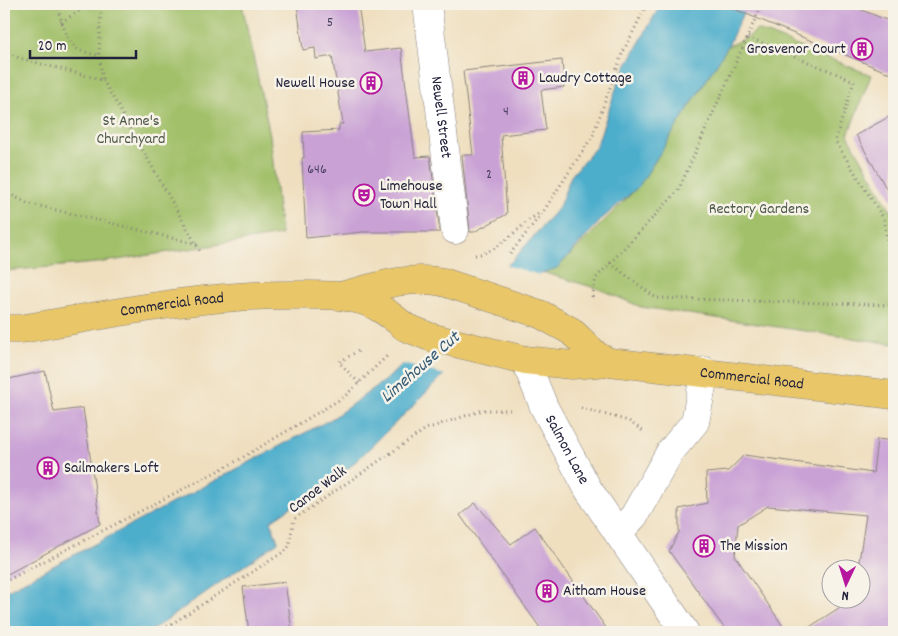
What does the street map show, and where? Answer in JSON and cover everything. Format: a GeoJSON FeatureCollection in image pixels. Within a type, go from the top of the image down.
{"type":"FeatureCollection","features":[{"type":"Feature","properties":{"kind":"highway","name":"Commercial Road"},"geometry":{"type":"LineString","coordinates":[[341,296],[399,280],[429,279],[443,282],[540,314],[572,331],[597,356],[609,362]]}},
{"type":"Feature","properties":{"kind":"highway","name":"Commercial Road"},"geometry":{"type":"LineString","coordinates":[[4,329],[21,330],[216,298],[252,295],[341,296],[362,300],[387,312],[405,327],[430,337],[515,358],[572,365],[609,362],[705,371],[894,395]]}},
{"type":"Feature","properties":{"kind":"street","name":"Newell Street"},"geometry":{"type":"LineString","coordinates":[[427,4],[455,230]]}},
{"type":"Feature","properties":{"kind":"street","name":"Salmon Lane"},"geometry":{"type":"LineString","coordinates":[[515,358],[588,489],[685,632]]}},
{"type":"Feature","properties":{"kind":"street"},"geometry":{"type":"LineString","coordinates":[[618,533],[634,516],[670,452],[695,422],[705,371]]}},
{"type":"Feature","properties":{"kind":"path"},"geometry":{"type":"LineString","coordinates":[[56,4],[67,37],[78,50],[100,56]]}},
{"type":"Feature","properties":{"kind":"path"},"geometry":{"type":"LineString","coordinates":[[61,22],[92,4]]}},
{"type":"Feature","properties":{"kind":"path"},"geometry":{"type":"LineString","coordinates":[[101,4],[100,56],[103,80],[197,244],[200,253]]}},
{"type":"Feature","properties":{"kind":"path"},"geometry":{"type":"LineString","coordinates":[[510,254],[543,212],[593,135],[622,54],[647,4]]}},
{"type":"Feature","properties":{"kind":"path"},"geometry":{"type":"LineString","coordinates":[[592,297],[596,278],[678,191],[762,4]]}},
{"type":"Feature","properties":{"kind":"path"},"geometry":{"type":"LineString","coordinates":[[748,37],[854,81],[835,141],[884,219],[894,286]]}},
{"type":"Feature","properties":{"kind":"path"},"geometry":{"type":"LineString","coordinates":[[4,50],[19,58],[103,80]]}},
{"type":"Feature","properties":{"kind":"path"},"geometry":{"type":"LineString","coordinates":[[4,191],[27,203],[197,244]]}},
{"type":"Feature","properties":{"kind":"path"},"geometry":{"type":"LineString","coordinates":[[482,254],[495,248],[526,220],[543,212]]}},
{"type":"Feature","properties":{"kind":"path"},"geometry":{"type":"LineString","coordinates":[[610,263],[656,298],[894,305]]}},
{"type":"Feature","properties":{"kind":"path"},"geometry":{"type":"LineString","coordinates":[[359,383],[339,362],[360,350]]}},
{"type":"Feature","properties":{"kind":"path"},"geometry":{"type":"LineString","coordinates":[[4,582],[235,462],[344,397],[387,356]]}},
{"type":"Feature","properties":{"kind":"path"},"geometry":{"type":"LineString","coordinates":[[571,406],[629,420],[651,437]]}},
{"type":"Feature","properties":{"kind":"path","name":"Canoe Walk"},"geometry":{"type":"LineString","coordinates":[[159,632],[288,549],[294,520],[426,429],[483,410],[520,410]]}},
{"type":"Feature","properties":{"kind":"green space","name":"St Anne's Churchyard"},"geometry":{"type":"Polygon","coordinates":[[[4,4],[242,4],[270,135],[281,235],[97,263],[4,271],[4,4]]]}},
{"type":"Feature","properties":{"kind":"green space","name":"Rectory Gardens"},"geometry":{"type":"Polygon","coordinates":[[[757,30],[871,75],[848,135],[894,216],[894,344],[641,307],[599,289],[542,272],[557,268],[639,186],[728,46],[748,37],[757,30]]]}},
{"type":"Feature","properties":{"kind":"water","name":"Limehouse Cut"},"geometry":{"type":"Polygon","coordinates":[[[661,4],[747,4],[728,46],[639,186],[603,218],[557,268],[542,273],[420,399],[351,466],[271,521],[278,542],[149,632],[4,632],[4,592],[333,418],[388,378],[514,259],[559,207],[571,176],[596,147],[620,77],[661,4]]]}},
{"type":"Feature","properties":{"kind":"pier"},"geometry":{"type":"Polygon","coordinates":[[[505,265],[543,276],[445,375],[399,363],[505,265]]]}},
{"type":"Feature","properties":{"kind":"building"},"geometry":{"type":"Polygon","coordinates":[[[297,4],[358,4],[365,52],[401,48],[415,157],[430,156],[440,232],[363,232],[306,238],[302,158],[304,158],[303,132],[339,130],[339,124],[343,124],[332,56],[316,59],[315,48],[303,50],[297,4]]]}},
{"type":"Feature","properties":{"kind":"building","name":"Grosvenor Court"},"geometry":{"type":"Polygon","coordinates":[[[722,4],[847,4],[894,23],[894,75],[722,4]]]}},
{"type":"Feature","properties":{"kind":"building"},"geometry":{"type":"Polygon","coordinates":[[[562,60],[564,87],[541,90],[546,130],[501,135],[507,214],[474,232],[470,232],[462,155],[473,155],[463,71],[562,60]]]}},
{"type":"Feature","properties":{"kind":"building"},"geometry":{"type":"Polygon","coordinates":[[[894,114],[894,202],[856,135],[894,114]]]}},
{"type":"Feature","properties":{"kind":"building","name":"Sailmakers Loft"},"geometry":{"type":"Polygon","coordinates":[[[45,371],[54,412],[83,408],[100,524],[4,576],[4,380],[45,371]]]}},
{"type":"Feature","properties":{"kind":"building","name":"The Mission"},"geometry":{"type":"Polygon","coordinates":[[[877,439],[894,441],[894,632],[802,632],[839,608],[870,608],[870,558],[860,558],[866,515],[768,506],[738,525],[735,556],[787,632],[727,632],[669,551],[679,532],[679,509],[707,503],[706,473],[728,471],[744,455],[873,473],[877,439]]]}},
{"type":"Feature","properties":{"kind":"building","name":"Aitham House"},"geometry":{"type":"Polygon","coordinates":[[[475,503],[511,544],[535,527],[609,632],[543,632],[460,515],[475,503]]]}},
{"type":"Feature","properties":{"kind":"building"},"geometry":{"type":"Polygon","coordinates":[[[285,582],[292,632],[249,632],[243,587],[285,582]]]}},
{"type":"Feature","properties":{"kind":"place","name":"Grosvenor Court"},"geometry":{"type":"Point","coordinates":[862,49]}},
{"type":"Feature","properties":{"kind":"place","name":"Laudry Cottage"},"geometry":{"type":"Point","coordinates":[523,78]}},
{"type":"Feature","properties":{"kind":"place","name":"Newell House"},"geometry":{"type":"Point","coordinates":[371,83]}},
{"type":"Feature","properties":{"kind":"place","name":"Limehouse Town Hall"},"geometry":{"type":"Point","coordinates":[364,195]}},
{"type":"Feature","properties":{"kind":"place","name":"Sailmakers Loft"},"geometry":{"type":"Point","coordinates":[48,468]}},
{"type":"Feature","properties":{"kind":"place","name":"The Mission"},"geometry":{"type":"Point","coordinates":[704,546]}},
{"type":"Feature","properties":{"kind":"place","name":"Aitham House"},"geometry":{"type":"Point","coordinates":[547,591]}}]}
